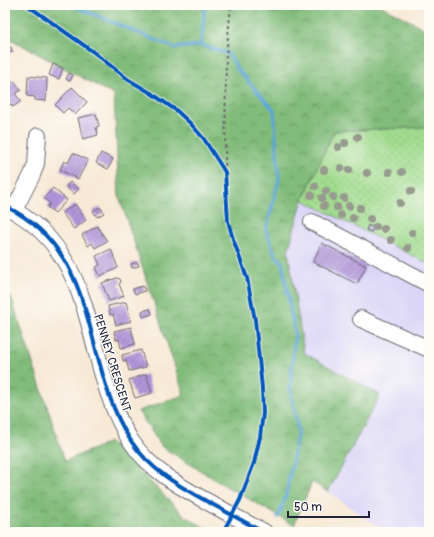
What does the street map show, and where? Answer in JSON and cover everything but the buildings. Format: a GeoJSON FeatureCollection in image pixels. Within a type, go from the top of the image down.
{"type":"FeatureCollection","features":[{"type":"Feature","properties":{"kind":"street"},"geometry":{"type":"LineString","coordinates":[[9,208],[29,181],[36,164],[38,136]]}},
{"type":"Feature","properties":{"kind":"street","name":"PENNEY CRESCENT"},"geometry":{"type":"LineString","coordinates":[[9,208],[34,224],[47,236],[60,252],[71,270],[85,307],[113,407],[131,442],[154,468],[169,480],[264,532]]}},
{"type":"Feature","properties":{"kind":"street"},"geometry":{"type":"LineString","coordinates":[[312,222],[429,284]]}},
{"type":"Feature","properties":{"kind":"street"},"geometry":{"type":"LineString","coordinates":[[361,319],[429,349]]}},
{"type":"Feature","properties":{"kind":"path"},"geometry":{"type":"LineString","coordinates":[[225,172],[226,56],[231,5]]}},
{"type":"Feature","properties":{"kind":"shaded area"},"geometry":{"type":"Polygon","coordinates":[[[429,127],[429,532],[387,532],[328,492],[380,395],[304,353],[288,251],[303,200],[429,127]]]}},
{"type":"Feature","properties":{"kind":"green space"},"geometry":{"type":"Polygon","coordinates":[[[5,5],[380,5],[429,31],[429,127],[334,131],[303,199],[288,251],[304,353],[380,395],[328,492],[312,482],[294,525],[162,447],[138,411],[184,395],[119,196],[114,95],[5,36],[5,5]]]}},
{"type":"Feature","properties":{"kind":"green space"},"geometry":{"type":"Polygon","coordinates":[[[429,127],[429,264],[303,200],[334,131],[429,127]]]}},
{"type":"Feature","properties":{"kind":"green space"},"geometry":{"type":"Polygon","coordinates":[[[5,290],[11,297],[65,461],[110,442],[186,517],[213,532],[5,532],[5,290]]]}},
{"type":"Feature","properties":{"kind":"waterway"},"geometry":{"type":"LineString","coordinates":[[71,5],[175,48],[201,45],[229,54],[237,69],[274,110],[279,179],[266,230],[275,255],[282,262],[295,335],[290,388],[298,431],[286,495],[278,517]]}},
{"type":"Feature","properties":{"kind":"waterway"},"geometry":{"type":"LineString","coordinates":[[201,45],[205,5]]}},
{"type":"Feature","properties":{"kind":"cycle path"},"geometry":{"type":"LineString","coordinates":[[27,5],[92,51],[129,80],[177,111],[204,139],[225,172],[228,221],[247,278],[255,320],[263,413],[260,437],[254,463],[240,500],[223,532]]}},
{"type":"Feature","properties":{"kind":"cycle path"},"geometry":{"type":"LineString","coordinates":[[5,206],[37,227],[59,252],[75,281],[86,312],[104,378],[115,410],[131,441],[147,461],[186,490],[264,532]]}}]}
